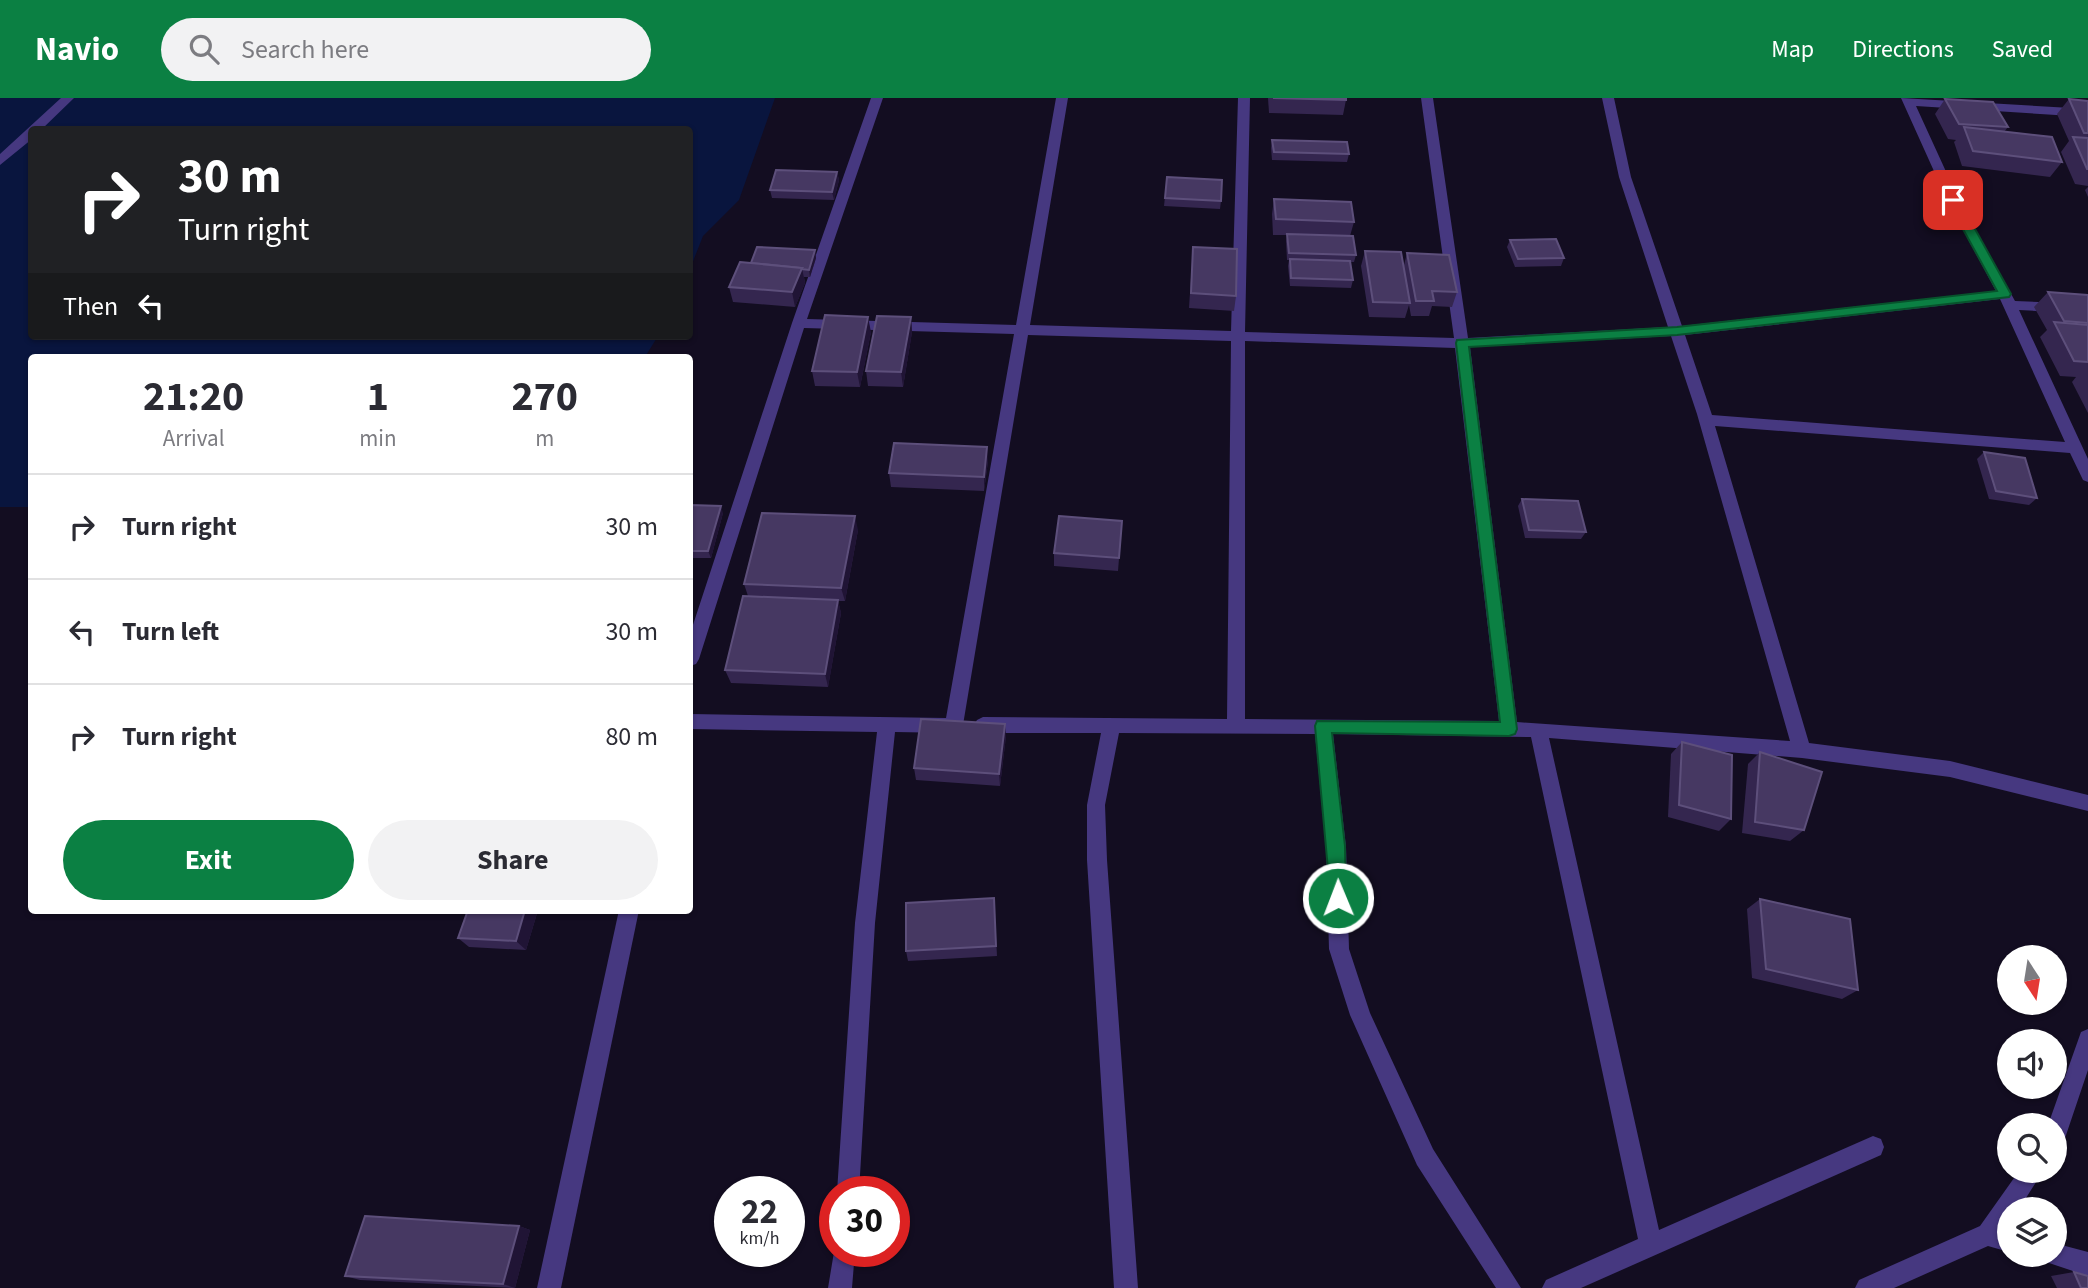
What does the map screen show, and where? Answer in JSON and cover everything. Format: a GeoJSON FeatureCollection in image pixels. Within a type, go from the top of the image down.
{"type":"FeatureCollection","features":[{"type":"Feature","properties":{"kind":"street"},"geometry":{"type":"LineString","coordinates":[[38,126],[68,98]]}},
{"type":"Feature","properties":{"kind":"street"},"geometry":{"type":"LineString","coordinates":[[693,650],[799,323],[877,98]]}},
{"type":"Feature","properties":{"kind":"street"},"geometry":{"type":"LineString","coordinates":[[954,725],[1062,98]]}},
{"type":"Feature","properties":{"kind":"street"},"geometry":{"type":"LineString","coordinates":[[1236,726],[1238,337],[1244,98]]}},
{"type":"Feature","properties":{"kind":"street"},"geometry":{"type":"LineString","coordinates":[[1427,98],[1462,343],[1509,729]]}},
{"type":"Feature","properties":{"kind":"street"},"geometry":{"type":"LineString","coordinates":[[1608,98],[1625,177],[1705,420],[1802,750]]}},
{"type":"Feature","properties":{"kind":"street"},"geometry":{"type":"LineString","coordinates":[[2088,113],[1908,100],[1953,200],[2007,300],[2088,476]]}},
{"type":"Feature","properties":{"kind":"street"},"geometry":{"type":"LineString","coordinates":[[0,161],[28,136]]}},
{"type":"Feature","properties":{"kind":"street"},"geometry":{"type":"LineString","coordinates":[[799,323],[1462,343],[1677,331],[2007,300],[2088,309]]}},
{"type":"Feature","properties":{"kind":"street"},"geometry":{"type":"LineString","coordinates":[[1705,420],[2075,448]]}},
{"type":"Feature","properties":{"kind":"street"},"geometry":{"type":"LineString","coordinates":[[693,721],[1538,730],[1802,750],[1951,769],[2088,803]]}},
{"type":"Feature","properties":{"kind":"street"},"geometry":{"type":"LineString","coordinates":[[849,1176],[865,923],[887,724]]}},
{"type":"Feature","properties":{"kind":"street"},"geometry":{"type":"LineString","coordinates":[[1111,726],[1096,805],[1097,860],[1126,1288]]}},
{"type":"Feature","properties":{"kind":"street"},"geometry":{"type":"LineString","coordinates":[[1323,726],[1336,846],[1339,949],[1360,1014],[1425,1157],[1509,1288]]}},
{"type":"Feature","properties":{"kind":"street"},"geometry":{"type":"LineString","coordinates":[[1538,730],[1651,1245]]}},
{"type":"Feature","properties":{"kind":"street"},"geometry":{"type":"LineString","coordinates":[[549,1288],[628,914]]}},
{"type":"Feature","properties":{"kind":"street"},"geometry":{"type":"LineString","coordinates":[[2063,1113],[2088,1039]]}},
{"type":"Feature","properties":{"kind":"street"},"geometry":{"type":"LineString","coordinates":[[1554,1288],[1873,1147]]}},
{"type":"Feature","properties":{"kind":"street"},"geometry":{"type":"LineString","coordinates":[[1867,1288],[1997,1238]]}},
{"type":"Feature","properties":{"kind":"street"},"geometry":{"type":"LineString","coordinates":[[2067,1258],[2088,1264]]}},
{"type":"Feature","properties":{"kind":"street"},"geometry":{"type":"LineString","coordinates":[[840,1288],[842,1267]]}},
{"type":"Feature","properties":{"kind":"water"},"geometry":{"type":"Polygon","coordinates":[[[0,98],[775,98],[739,200],[703,236],[693,261],[693,126],[28,126],[28,340],[656,340],[647,354],[28,354],[28,507],[0,507],[0,98]]]}},
{"type":"Feature","properties":{"kind":"building"},"geometry":{"type":"Polygon","coordinates":[[[1273,98],[1346,98],[1346,100],[1273,98]]]}},
{"type":"Feature","properties":{"kind":"building"},"geometry":{"type":"Polygon","coordinates":[[[1945,99],[1993,102],[2008,127],[1959,124],[1945,99]]]}},
{"type":"Feature","properties":{"kind":"building"},"geometry":{"type":"Polygon","coordinates":[[[2069,99],[2088,101],[2088,133],[2084,133],[2069,99]]]}},
{"type":"Feature","properties":{"kind":"building"},"geometry":{"type":"Polygon","coordinates":[[[1964,127],[2052,137],[2062,162],[1973,151],[1964,127]]]}},
{"type":"Feature","properties":{"kind":"building"},"geometry":{"type":"Polygon","coordinates":[[[2073,137],[2088,138],[2088,169],[2087,169],[2073,137]]]}},
{"type":"Feature","properties":{"kind":"building"},"geometry":{"type":"Polygon","coordinates":[[[1272,140],[1347,142],[1349,154],[1274,152],[1272,140]]]}},
{"type":"Feature","properties":{"kind":"building"},"geometry":{"type":"Polygon","coordinates":[[[776,170],[837,172],[832,192],[770,190],[776,170]]]}},
{"type":"Feature","properties":{"kind":"building"},"geometry":{"type":"Polygon","coordinates":[[[1167,177],[1222,180],[1221,201],[1165,198],[1167,177]]]}},
{"type":"Feature","properties":{"kind":"building"},"geometry":{"type":"Polygon","coordinates":[[[1274,199],[1351,202],[1354,222],[1276,219],[1274,199]]]}},
{"type":"Feature","properties":{"kind":"building"},"geometry":{"type":"Polygon","coordinates":[[[1287,234],[1353,236],[1356,255],[1289,253],[1287,234]]]}},
{"type":"Feature","properties":{"kind":"building"},"geometry":{"type":"Polygon","coordinates":[[[1556,239],[1564,258],[1518,259],[1510,240],[1556,239]]]}},
{"type":"Feature","properties":{"kind":"building"},"geometry":{"type":"Polygon","coordinates":[[[757,247],[815,250],[809,270],[751,263],[757,247]]]}},
{"type":"Feature","properties":{"kind":"building"},"geometry":{"type":"Polygon","coordinates":[[[1193,247],[1237,249],[1236,296],[1191,293],[1193,247]]]}},
{"type":"Feature","properties":{"kind":"building"},"geometry":{"type":"Polygon","coordinates":[[[1365,251],[1401,252],[1410,303],[1373,302],[1365,251]]]}},
{"type":"Feature","properties":{"kind":"building"},"geometry":{"type":"Polygon","coordinates":[[[1407,253],[1449,255],[1457,292],[1432,291],[1434,301],[1416,301],[1407,253]]]}},
{"type":"Feature","properties":{"kind":"building"},"geometry":{"type":"Polygon","coordinates":[[[1290,259],[1350,261],[1353,280],[1291,278],[1290,259]]]}},
{"type":"Feature","properties":{"kind":"building"},"geometry":{"type":"Polygon","coordinates":[[[740,262],[802,268],[792,292],[729,287],[740,262]]]}},
{"type":"Feature","properties":{"kind":"building"},"geometry":{"type":"Polygon","coordinates":[[[2048,292],[2088,295],[2088,323],[2064,321],[2048,292]]]}},
{"type":"Feature","properties":{"kind":"building"},"geometry":{"type":"Polygon","coordinates":[[[825,315],[868,317],[857,372],[812,371],[825,315]]]}},
{"type":"Feature","properties":{"kind":"building"},"geometry":{"type":"Polygon","coordinates":[[[877,316],[911,317],[901,372],[866,371],[877,316]]]}},
{"type":"Feature","properties":{"kind":"building"},"geometry":{"type":"Polygon","coordinates":[[[2054,322],[2088,325],[2088,362],[2074,361],[2054,322]]]}},
{"type":"Feature","properties":{"kind":"building"},"geometry":{"type":"Polygon","coordinates":[[[894,443],[987,447],[984,477],[889,473],[894,443]]]}},
{"type":"Feature","properties":{"kind":"building"},"geometry":{"type":"Polygon","coordinates":[[[1984,452],[2025,458],[2037,498],[1996,491],[1984,452]]]}},
{"type":"Feature","properties":{"kind":"building"},"geometry":{"type":"Polygon","coordinates":[[[1522,499],[1578,501],[1586,532],[1529,530],[1522,499]]]}},
{"type":"Feature","properties":{"kind":"building"},"geometry":{"type":"Polygon","coordinates":[[[693,505],[721,506],[708,551],[693,551],[693,505]]]}},
{"type":"Feature","properties":{"kind":"building"},"geometry":{"type":"Polygon","coordinates":[[[762,513],[855,516],[841,588],[744,584],[762,513]]]}},
{"type":"Feature","properties":{"kind":"building"},"geometry":{"type":"Polygon","coordinates":[[[1059,516],[1122,521],[1119,558],[1054,553],[1059,516]]]}},
{"type":"Feature","properties":{"kind":"building"},"geometry":{"type":"Polygon","coordinates":[[[743,596],[838,600],[825,674],[725,670],[743,596]]]}},
{"type":"Feature","properties":{"kind":"building"},"geometry":{"type":"Polygon","coordinates":[[[921,719],[1005,724],[999,774],[914,768],[921,719]]]}},
{"type":"Feature","properties":{"kind":"building"},"geometry":{"type":"Polygon","coordinates":[[[1682,742],[1732,755],[1731,819],[1679,805],[1682,742]]]}},
{"type":"Feature","properties":{"kind":"building"},"geometry":{"type":"Polygon","coordinates":[[[1760,752],[1822,772],[1804,830],[1755,822],[1760,752]]]}},
{"type":"Feature","properties":{"kind":"building"},"geometry":{"type":"Polygon","coordinates":[[[994,898],[996,946],[906,951],[906,903],[994,898]]]}},
{"type":"Feature","properties":{"kind":"building"},"geometry":{"type":"Polygon","coordinates":[[[1760,899],[1850,919],[1858,990],[1766,969],[1760,899]]]}},
{"type":"Feature","properties":{"kind":"building"},"geometry":{"type":"Polygon","coordinates":[[[467,914],[524,914],[516,941],[458,938],[467,914]]]}},
{"type":"Feature","properties":{"kind":"building"},"geometry":{"type":"Polygon","coordinates":[[[365,1216],[519,1226],[503,1284],[345,1276],[365,1216]]]}},
{"type":"Feature","properties":{"kind":"building"},"geometry":{"type":"Polygon","coordinates":[[[2074,1272],[2088,1276],[2088,1288],[2081,1288],[2074,1272]]]}},
{"type":"Feature","properties":{"kind":"route"},"geometry":{"type":"LineString","coordinates":[[1338,898],[1336,846],[1323,726],[1509,729],[1462,343],[1677,331],[2005,294],[1953,200]]}}]}
